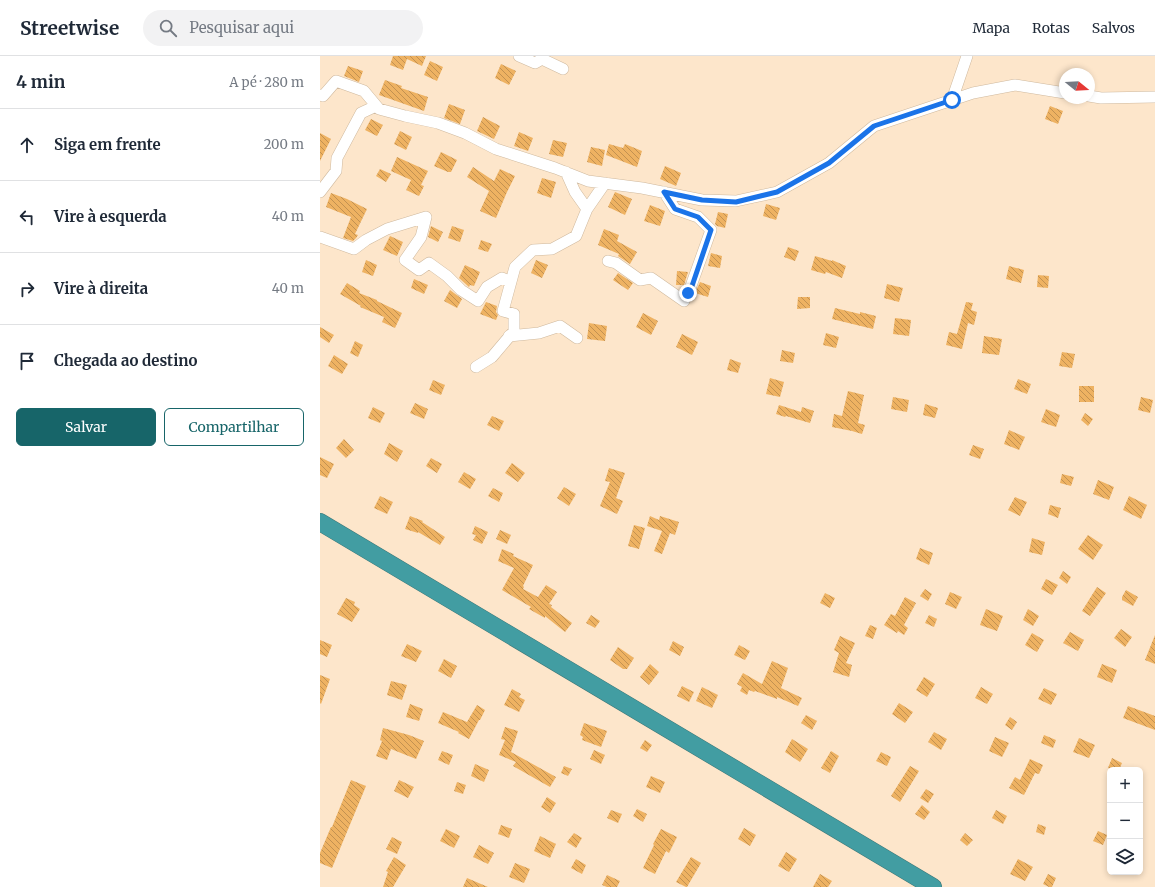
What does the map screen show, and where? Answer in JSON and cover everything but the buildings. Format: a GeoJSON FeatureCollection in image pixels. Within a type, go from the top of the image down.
{"type":"FeatureCollection","features":[{"type":"Feature","properties":{"kind":"highway"},"geometry":{"type":"LineString","coordinates":[[320,522],[933,887]]}},
{"type":"Feature","properties":{"kind":"street"},"geometry":{"type":"LineString","coordinates":[[519,56],[535,63],[542,59],[563,69]]}},
{"type":"Feature","properties":{"kind":"street"},"geometry":{"type":"LineString","coordinates":[[952,100],[967,56]]}},
{"type":"Feature","properties":{"kind":"street"},"geometry":{"type":"LineString","coordinates":[[320,96],[323,96],[336,82],[364,90],[379,109],[438,123],[496,149],[588,180],[642,188],[702,200],[736,202],[777,192],[829,163],[874,126],[973,93],[1014,85],[1059,92]]}},
{"type":"Feature","properties":{"kind":"street"},"geometry":{"type":"LineString","coordinates":[[1095,97],[1155,97]]}},
{"type":"Feature","properties":{"kind":"street"},"geometry":{"type":"LineString","coordinates":[[320,192],[336,172],[337,158],[361,113],[376,106]]}},
{"type":"Feature","properties":{"kind":"street"},"geometry":{"type":"LineString","coordinates":[[566,172],[575,192],[588,209]]}},
{"type":"Feature","properties":{"kind":"street"},"geometry":{"type":"LineString","coordinates":[[476,367],[492,357],[514,331],[514,314],[503,311],[515,267],[533,250],[552,249],[576,236],[588,209],[605,183]]}},
{"type":"Feature","properties":{"kind":"street"},"geometry":{"type":"LineString","coordinates":[[608,261],[616,262],[640,280],[651,278],[684,301],[692,286],[711,230],[698,217],[675,209],[664,192]]}},
{"type":"Feature","properties":{"kind":"street"},"geometry":{"type":"LineString","coordinates":[[320,237],[354,249],[366,240],[387,229],[426,217],[421,237],[405,260],[419,270],[429,263],[478,301],[487,287],[502,278],[511,282]]}},
{"type":"Feature","properties":{"kind":"street"},"geometry":{"type":"LineString","coordinates":[[509,336],[539,333],[560,326],[577,338]]}},
{"type":"Feature","properties":{"kind":"route"},"geometry":{"type":"LineString","coordinates":[[688,293],[692,286],[711,230],[698,217],[675,209],[664,192],[702,200],[736,202],[777,192],[829,163],[874,126],[952,100]]}}]}
